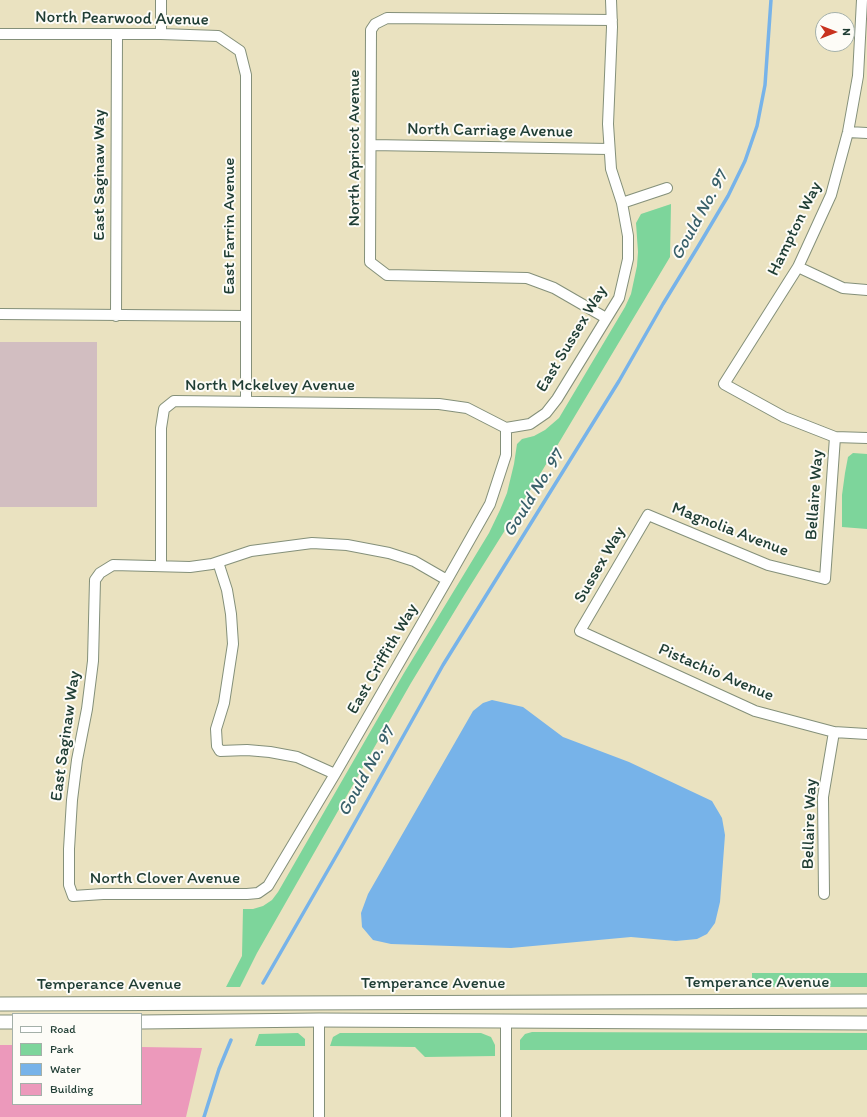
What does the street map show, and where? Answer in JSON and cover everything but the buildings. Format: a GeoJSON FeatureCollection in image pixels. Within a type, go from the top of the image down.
{"type":"FeatureCollection","features":[{"type":"Feature","properties":{"kind":"main road","name":"Temperance Avenue"},"geometry":{"type":"LineString","coordinates":[[0,1004],[867,1001]]}},
{"type":"Feature","properties":{"kind":"main road"},"geometry":{"type":"LineString","coordinates":[[319,1020],[328,1012],[335,1009],[415,1009],[431,1002]]}},
{"type":"Feature","properties":{"kind":"main road"},"geometry":{"type":"LineString","coordinates":[[142,1022],[319,1020],[867,1023]]}},
{"type":"Feature","properties":{"kind":"main road"},"geometry":{"type":"LineString","coordinates":[[0,1022],[12,1022]]}},
{"type":"Feature","properties":{"kind":"street"},"geometry":{"type":"LineString","coordinates":[[160,34],[161,0]]}},
{"type":"Feature","properties":{"kind":"street","name":"East Sussex Way"},"geometry":{"type":"LineString","coordinates":[[506,428],[530,424],[546,413],[557,399],[619,298],[628,259],[628,236],[622,203],[611,169],[609,149],[608,124],[612,20],[611,0]]}},
{"type":"Feature","properties":{"kind":"street","name":"Hampton Way"},"geometry":{"type":"LineString","coordinates":[[835,437],[784,417],[724,384],[798,266],[832,195],[848,132],[858,76],[862,0]]}},
{"type":"Feature","properties":{"kind":"street","name":"North Apricot Avenue"},"geometry":{"type":"LineString","coordinates":[[606,318],[554,288],[527,278],[387,275],[370,262],[371,30],[375,24],[387,18],[612,20]]}},
{"type":"Feature","properties":{"kind":"street","name":"North Pearwood Avenue"},"geometry":{"type":"LineString","coordinates":[[0,34],[160,34],[218,36],[240,51]]}},
{"type":"Feature","properties":{"kind":"street","name":"East Saginaw Way"},"geometry":{"type":"LineString","coordinates":[[116,34],[116,316]]}},
{"type":"Feature","properties":{"kind":"street","name":"East Farrin Avenue"},"geometry":{"type":"LineString","coordinates":[[240,51],[246,75],[246,402]]}},
{"type":"Feature","properties":{"kind":"street"},"geometry":{"type":"LineString","coordinates":[[848,132],[867,133]]}},
{"type":"Feature","properties":{"kind":"street","name":"North Carriage Avenue"},"geometry":{"type":"LineString","coordinates":[[371,145],[609,149]]}},
{"type":"Feature","properties":{"kind":"street"},"geometry":{"type":"LineString","coordinates":[[622,203],[667,188]]}},
{"type":"Feature","properties":{"kind":"street"},"geometry":{"type":"LineString","coordinates":[[798,266],[843,288],[867,290]]}},
{"type":"Feature","properties":{"kind":"street"},"geometry":{"type":"LineString","coordinates":[[0,314],[246,316]]}},
{"type":"Feature","properties":{"kind":"street","name":"North Mckelvey Avenue"},"geometry":{"type":"LineString","coordinates":[[161,566],[161,428],[164,410],[174,401],[439,404],[467,408],[506,428]]}},
{"type":"Feature","properties":{"kind":"street","name":"East Criffith Way"},"geometry":{"type":"LineString","coordinates":[[258,893],[268,886],[335,774],[490,504],[506,455],[506,428]]}},
{"type":"Feature","properties":{"kind":"street"},"geometry":{"type":"LineString","coordinates":[[835,437],[867,438]]}},
{"type":"Feature","properties":{"kind":"street","name":"Bellaire Way"},"geometry":{"type":"LineString","coordinates":[[825,579],[835,437]]}},
{"type":"Feature","properties":{"kind":"street","name":"Magnolia Avenue"},"geometry":{"type":"LineString","coordinates":[[648,515],[768,565],[825,579]]}},
{"type":"Feature","properties":{"kind":"street","name":"Sussex Way"},"geometry":{"type":"LineString","coordinates":[[580,632],[648,515]]}},
{"type":"Feature","properties":{"kind":"street"},"geometry":{"type":"LineString","coordinates":[[161,566],[190,567],[218,562],[251,551],[312,543],[347,545],[389,553],[414,561],[447,580]]}},
{"type":"Feature","properties":{"kind":"street"},"geometry":{"type":"LineString","coordinates":[[218,562],[227,590],[231,614],[233,644],[224,703],[216,729],[217,746],[220,751],[247,750],[270,752],[297,757],[335,774]]}},
{"type":"Feature","properties":{"kind":"street","name":"East Saginaw Way"},"geometry":{"type":"LineString","coordinates":[[73,896],[69,884],[68,849],[71,807],[77,760],[87,709],[93,661],[95,580],[100,573],[113,565],[161,566]]}},
{"type":"Feature","properties":{"kind":"street","name":"Pistachio Avenue"},"geometry":{"type":"LineString","coordinates":[[580,632],[755,711],[834,732],[867,734]]}},
{"type":"Feature","properties":{"kind":"street","name":"Bellaire Way"},"geometry":{"type":"LineString","coordinates":[[824,894],[823,797],[834,732]]}},
{"type":"Feature","properties":{"kind":"street","name":"North Clover Avenue"},"geometry":{"type":"LineString","coordinates":[[73,896],[103,894],[258,893]]}},
{"type":"Feature","properties":{"kind":"street"},"geometry":{"type":"LineString","coordinates":[[319,1020],[319,1117]]}},
{"type":"Feature","properties":{"kind":"street"},"geometry":{"type":"LineString","coordinates":[[506,1021],[506,1117]]}},
{"type":"Feature","properties":{"kind":"shaded area"},"geometry":{"type":"Polygon","coordinates":[[[0,342],[97,342],[97,507],[0,507],[0,342]]]}},
{"type":"Feature","properties":{"kind":"green space"},"geometry":{"type":"Polygon","coordinates":[[[671,204],[670,257],[539,476],[411,683],[257,953],[240,987],[226,987],[242,956],[243,909],[253,909],[263,906],[272,900],[278,892],[404,673],[489,533],[507,493],[517,444],[522,439],[534,436],[545,430],[559,418],[625,307],[631,294],[637,266],[638,252],[636,223],[641,214],[671,204]]]}},
{"type":"Feature","properties":{"kind":"green space"},"geometry":{"type":"Polygon","coordinates":[[[853,453],[867,454],[867,529],[842,527],[842,495],[845,473],[848,457],[853,453]]]}},
{"type":"Feature","properties":{"kind":"green space"},"geometry":{"type":"Polygon","coordinates":[[[752,973],[867,973],[867,987],[752,987],[752,973]]]}},
{"type":"Feature","properties":{"kind":"green space"},"geometry":{"type":"Polygon","coordinates":[[[532,1032],[867,1033],[867,1050],[520,1050],[520,1040],[525,1034],[532,1032]]]}},
{"type":"Feature","properties":{"kind":"green space"},"geometry":{"type":"Polygon","coordinates":[[[298,1033],[305,1039],[305,1046],[255,1046],[259,1034],[298,1033]]]}},
{"type":"Feature","properties":{"kind":"green space"},"geometry":{"type":"Polygon","coordinates":[[[340,1033],[481,1033],[491,1037],[495,1045],[495,1056],[425,1057],[415,1047],[330,1046],[333,1037],[340,1033]]]}},
{"type":"Feature","properties":{"kind":"water"},"geometry":{"type":"Polygon","coordinates":[[[492,700],[523,707],[563,737],[629,762],[712,801],[722,818],[725,835],[720,902],[715,923],[707,934],[697,939],[676,941],[631,937],[511,948],[391,944],[373,940],[362,927],[361,913],[368,894],[473,711],[483,703],[492,700]]]}},
{"type":"Feature","properties":{"kind":"waterway","name":"Gould No. 97"},"geometry":{"type":"LineString","coordinates":[[263,983],[443,665],[619,381],[728,196],[745,161],[757,126],[765,85],[771,0]]}},
{"type":"Feature","properties":{"kind":"waterway","name":"Gould No. 97"},"geometry":{"type":"LineString","coordinates":[[204,1117],[219,1069],[231,1040]]}}]}
